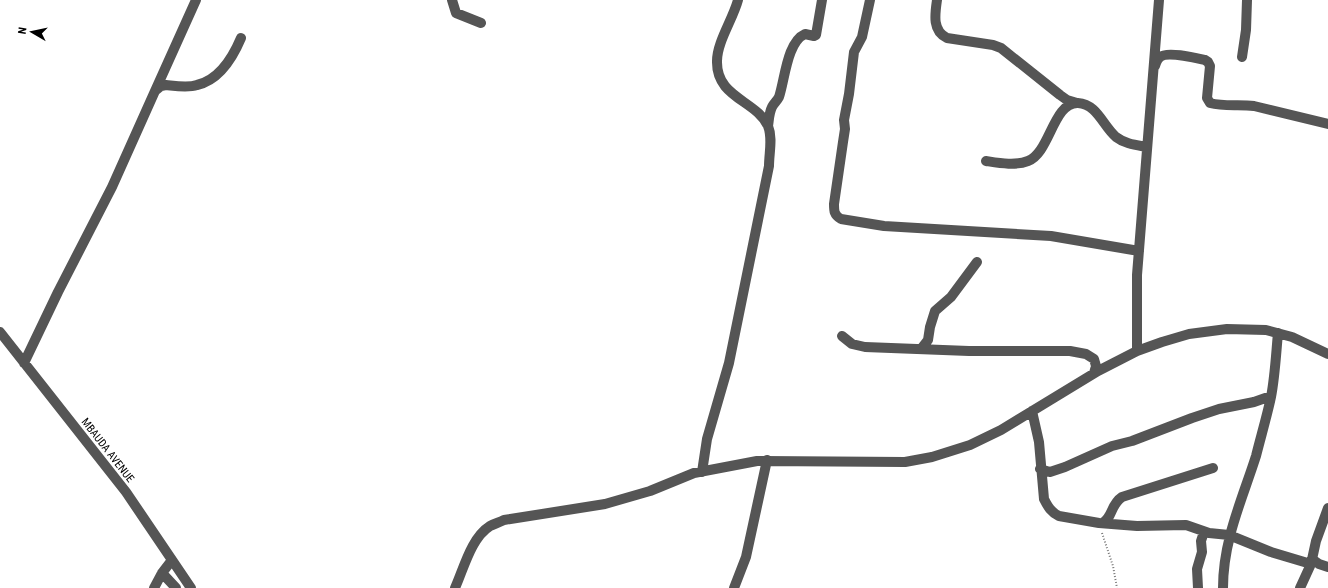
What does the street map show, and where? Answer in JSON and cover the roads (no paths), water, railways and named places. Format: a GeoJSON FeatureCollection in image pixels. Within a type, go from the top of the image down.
{"type":"FeatureCollection","features":[{"type":"Feature","properties":{"kind":"street"},"geometry":{"type":"LineString","coordinates":[[24,363],[58,292],[112,188],[196,0]]}},
{"type":"Feature","properties":{"kind":"street"},"geometry":{"type":"LineString","coordinates":[[452,0],[456,12],[481,23]]}},
{"type":"Feature","properties":{"kind":"street"},"geometry":{"type":"LineString","coordinates":[[738,0],[735,11],[720,46],[717,60],[718,72],[722,82],[733,95],[757,113],[768,126]]}},
{"type":"Feature","properties":{"kind":"street"},"geometry":{"type":"LineString","coordinates":[[702,472],[707,439],[729,363],[763,199],[769,166],[770,136],[768,126],[772,107],[778,98],[794,45],[798,38],[805,34],[816,35],[822,0]]}},
{"type":"Feature","properties":{"kind":"street"},"geometry":{"type":"LineString","coordinates":[[870,0],[862,37],[854,52],[834,204],[836,216],[884,226],[1051,236],[1139,252]]}},
{"type":"Feature","properties":{"kind":"street"},"geometry":{"type":"LineString","coordinates":[[937,0],[936,23],[937,29],[942,35],[947,38],[993,45],[1001,48],[1067,100],[1086,105],[1097,112],[1106,127],[1117,138],[1127,144],[1147,147]]}},
{"type":"Feature","properties":{"kind":"street"},"geometry":{"type":"LineString","coordinates":[[1137,351],[1136,306],[1139,252],[1155,66],[1159,0]]}},
{"type":"Feature","properties":{"kind":"street"},"geometry":{"type":"LineString","coordinates":[[1242,57],[1246,30],[1247,0]]}},
{"type":"Feature","properties":{"kind":"street"},"geometry":{"type":"LineString","coordinates":[[155,90],[166,85],[197,85],[212,79],[231,58],[241,38]]}},
{"type":"Feature","properties":{"kind":"street"},"geometry":{"type":"LineString","coordinates":[[1155,66],[1159,58],[1164,55],[1171,54],[1205,60],[1210,66],[1207,98],[1210,103],[1228,106],[1244,104],[1328,124]]}},
{"type":"Feature","properties":{"kind":"street"},"geometry":{"type":"LineString","coordinates":[[986,161],[1013,164],[1029,161],[1041,150],[1055,121],[1067,106],[1077,103]]}},
{"type":"Feature","properties":{"kind":"street"},"geometry":{"type":"LineString","coordinates":[[921,349],[928,340],[930,326],[935,312],[957,290],[977,262]]}},
{"type":"Feature","properties":{"kind":"street"},"geometry":{"type":"LineString","coordinates":[[455,588],[474,542],[480,534],[490,526],[504,520],[605,504],[650,491],[694,473],[767,460],[904,462],[932,457],[970,445],[1001,430],[1094,373],[1137,351],[1188,334],[1242,329],[1266,330],[1292,337],[1328,354]]}},
{"type":"Feature","properties":{"kind":"street","name":"MBAUDA AVENUE"},"geometry":{"type":"LineString","coordinates":[[0,332],[126,492],[191,588]]}},
{"type":"Feature","properties":{"kind":"street"},"geometry":{"type":"LineString","coordinates":[[1222,588],[1224,562],[1229,535],[1256,456],[1271,396],[1278,333]]}},
{"type":"Feature","properties":{"kind":"street"},"geometry":{"type":"LineString","coordinates":[[842,336],[856,346],[969,351],[1078,351],[1094,359],[1096,366],[1094,373]]}},
{"type":"Feature","properties":{"kind":"street"},"geometry":{"type":"LineString","coordinates":[[1040,468],[1050,472],[1112,446],[1132,441],[1192,418],[1254,402],[1271,396]]}},
{"type":"Feature","properties":{"kind":"street"},"geometry":{"type":"LineString","coordinates":[[1032,411],[1038,442],[1044,499],[1053,513],[1066,518],[1100,523],[1137,526],[1186,525],[1204,532],[1229,535],[1271,552],[1311,561],[1328,567]]}},
{"type":"Feature","properties":{"kind":"street"},"geometry":{"type":"LineString","coordinates":[[734,588],[746,557],[767,460]]}},
{"type":"Feature","properties":{"kind":"street"},"geometry":{"type":"LineString","coordinates":[[1100,523],[1108,519],[1114,505],[1122,497],[1213,468]]}},
{"type":"Feature","properties":{"kind":"street"},"geometry":{"type":"LineString","coordinates":[[1300,588],[1311,561],[1316,541],[1328,508]]}},
{"type":"Feature","properties":{"kind":"street"},"geometry":{"type":"LineString","coordinates":[[1198,588],[1196,569],[1202,552],[1201,541],[1204,532]]}},
{"type":"Feature","properties":{"kind":"street"},"geometry":{"type":"LineString","coordinates":[[154,588],[162,573],[172,560]]}},
{"type":"Feature","properties":{"kind":"street"},"geometry":{"type":"LineString","coordinates":[[162,573],[176,588]]}}]}
